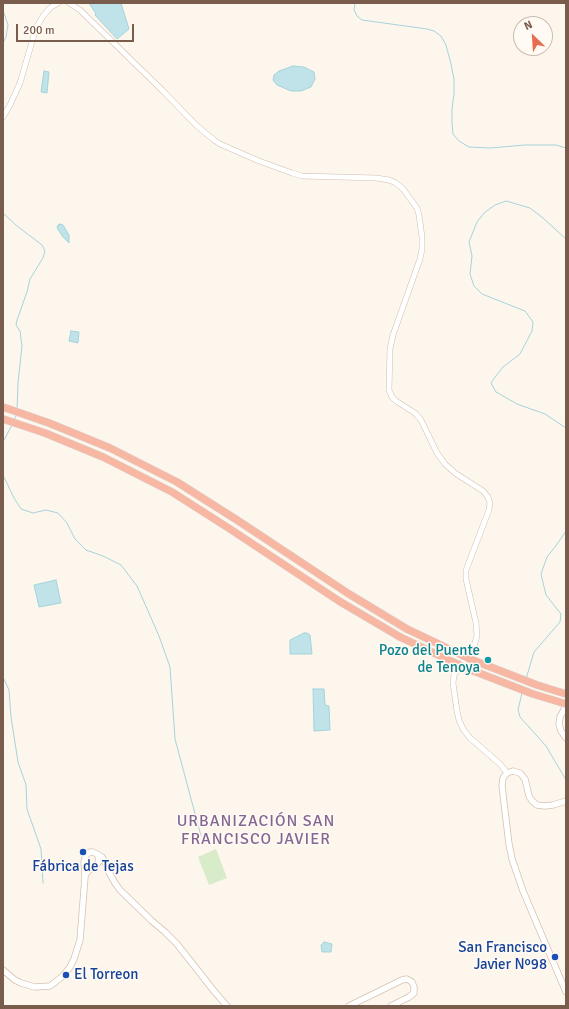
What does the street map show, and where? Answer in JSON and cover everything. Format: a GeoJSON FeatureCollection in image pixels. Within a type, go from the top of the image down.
{"type":"FeatureCollection","features":[{"type":"Feature","properties":{"kind":"highway"},"geometry":{"type":"LineString","coordinates":[[3,407],[49,423],[110,448],[177,482],[349,594],[407,629],[470,659],[537,685],[566,694]]}},
{"type":"Feature","properties":{"kind":"highway"},"geometry":{"type":"LineString","coordinates":[[3,419],[45,433],[103,457],[172,492],[339,601],[400,637],[466,668],[566,705]]}},
{"type":"Feature","properties":{"kind":"main road"},"geometry":{"type":"LineString","coordinates":[[566,705],[560,717],[559,724],[561,731],[566,738]]}},
{"type":"Feature","properties":{"kind":"main road"},"geometry":{"type":"LineString","coordinates":[[563,802],[545,806],[537,805],[529,796],[525,779],[520,773],[513,771],[507,773],[503,778],[502,786],[512,859],[522,891],[566,992]]}},
{"type":"Feature","properties":{"kind":"main road"},"geometry":{"type":"LineString","coordinates":[[3,970],[15,980],[35,987],[50,986],[63,976],[70,967],[80,940],[85,877],[84,862],[86,855],[90,852],[102,857],[120,890],[177,944],[227,1006]]}},
{"type":"Feature","properties":{"kind":"main road"},"geometry":{"type":"LineString","coordinates":[[85,877],[87,872],[99,860],[98,856]]}},
{"type":"Feature","properties":{"kind":"main road"},"geometry":{"type":"LineString","coordinates":[[85,860],[89,865],[104,867],[109,872]]}},
{"type":"Feature","properties":{"kind":"main road"},"geometry":{"type":"LineString","coordinates":[[349,1006],[402,980],[407,979],[412,982],[414,993],[391,1006]]}},
{"type":"Feature","properties":{"kind":"street"},"geometry":{"type":"LineString","coordinates":[[3,117],[20,83],[36,28],[50,8],[58,3]]}},
{"type":"Feature","properties":{"kind":"street"},"geometry":{"type":"LineString","coordinates":[[69,3],[80,10],[196,125],[220,144],[259,161],[297,175],[376,178],[389,180],[403,188],[417,208],[422,237],[422,249],[420,259],[393,335],[390,349],[390,390],[392,397],[396,401],[415,413],[421,420],[437,453],[445,464],[455,473],[483,491],[488,497],[490,503],[490,510],[466,570],[466,580],[476,623],[477,636],[474,646],[454,675],[453,682],[459,720],[464,729],[470,738],[500,764],[507,773]]}},
{"type":"Feature","properties":{"kind":"green space"},"geometry":{"type":"Polygon","coordinates":[[[216,849],[227,878],[209,885],[198,857],[216,849]]]}},
{"type":"Feature","properties":{"kind":"water"},"geometry":{"type":"Polygon","coordinates":[[[89,3],[121,3],[129,29],[117,39],[95,15],[96,14],[89,3]]]}},
{"type":"Feature","properties":{"kind":"water"},"geometry":{"type":"Polygon","coordinates":[[[293,66],[304,67],[314,72],[315,79],[311,87],[301,91],[291,91],[277,85],[273,80],[274,75],[279,71],[293,66]]]}},
{"type":"Feature","properties":{"kind":"water"},"geometry":{"type":"Polygon","coordinates":[[[44,71],[49,72],[47,93],[41,92],[44,71]]]}},
{"type":"Feature","properties":{"kind":"water"},"geometry":{"type":"Polygon","coordinates":[[[60,224],[63,225],[69,235],[69,243],[57,228],[60,224]]]}},
{"type":"Feature","properties":{"kind":"water"},"geometry":{"type":"Polygon","coordinates":[[[71,331],[79,332],[78,343],[69,341],[71,331]]]}},
{"type":"Feature","properties":{"kind":"water"},"geometry":{"type":"Polygon","coordinates":[[[56,580],[61,603],[39,607],[34,585],[56,580]]]}},
{"type":"Feature","properties":{"kind":"water"},"geometry":{"type":"Polygon","coordinates":[[[304,633],[310,635],[312,654],[290,654],[290,640],[304,633]]]}},
{"type":"Feature","properties":{"kind":"water"},"geometry":{"type":"Polygon","coordinates":[[[313,689],[324,689],[325,705],[329,706],[330,730],[314,731],[313,689]]]}},
{"type":"Feature","properties":{"kind":"water"},"geometry":{"type":"Polygon","coordinates":[[[324,942],[332,944],[331,952],[322,952],[321,945],[324,942]]]}},
{"type":"Feature","properties":{"kind":"waterway"},"geometry":{"type":"LineString","coordinates":[[356,3],[354,10],[357,16],[362,20],[427,29],[434,31],[441,36],[446,45],[454,79],[452,123],[453,134],[459,141],[469,147],[490,148],[525,145],[556,145],[566,148]]}},
{"type":"Feature","properties":{"kind":"waterway"},"geometry":{"type":"LineString","coordinates":[[3,10],[8,25],[6,37],[3,43]]}},
{"type":"Feature","properties":{"kind":"waterway"},"geometry":{"type":"LineString","coordinates":[[566,239],[530,208],[506,201],[495,205],[484,213],[477,222],[469,242],[472,256],[470,274],[474,286],[482,294],[525,311],[533,322],[532,331],[520,354],[503,367],[491,383],[496,392],[517,404],[545,414],[566,428]]}},
{"type":"Feature","properties":{"kind":"waterway"},"geometry":{"type":"LineString","coordinates":[[3,213],[42,245],[45,251],[43,258],[30,279],[16,325],[20,331],[22,346],[17,409]]}},
{"type":"Feature","properties":{"kind":"waterway"},"geometry":{"type":"LineString","coordinates":[[14,420],[17,414]]}},
{"type":"Feature","properties":{"kind":"waterway"},"geometry":{"type":"LineString","coordinates":[[3,442],[12,425]]}},
{"type":"Feature","properties":{"kind":"waterway"},"geometry":{"type":"LineString","coordinates":[[3,469],[3,475],[21,509],[33,513],[46,510],[58,513],[67,523],[75,539],[86,550],[121,565],[137,586],[159,636],[170,667],[175,739],[201,836]]}},
{"type":"Feature","properties":{"kind":"waterway"},"geometry":{"type":"LineString","coordinates":[[526,679],[534,652],[560,622],[561,614],[546,595],[541,574],[547,557],[566,531]]}},
{"type":"Feature","properties":{"kind":"waterway"},"geometry":{"type":"LineString","coordinates":[[3,677],[9,690],[11,717],[18,762],[26,785],[27,809],[41,849],[43,883]]}},
{"type":"Feature","properties":{"kind":"waterway"},"geometry":{"type":"LineString","coordinates":[[522,693],[518,710],[520,717],[546,746],[566,780]]}},
{"type":"Feature","properties":{"kind":"place","name":"Pozo del Puente de Tenoya"},"geometry":{"type":"Point","coordinates":[488,660]}},
{"type":"Feature","properties":{"kind":"place","name":"Fábrica de Tejas"},"geometry":{"type":"Point","coordinates":[83,852]}},
{"type":"Feature","properties":{"kind":"place","name":"San Francisco Javier Nº98"},"geometry":{"type":"Point","coordinates":[555,957]}},
{"type":"Feature","properties":{"kind":"place","name":"El Torreon"},"geometry":{"type":"Point","coordinates":[66,975]}},
{"type":"Feature","properties":{"kind":"district","name":"URBANIZACIÓN SAN FRANCISCO JAVIER"},"geometry":{"type":"Point","coordinates":[256,831]}}]}
